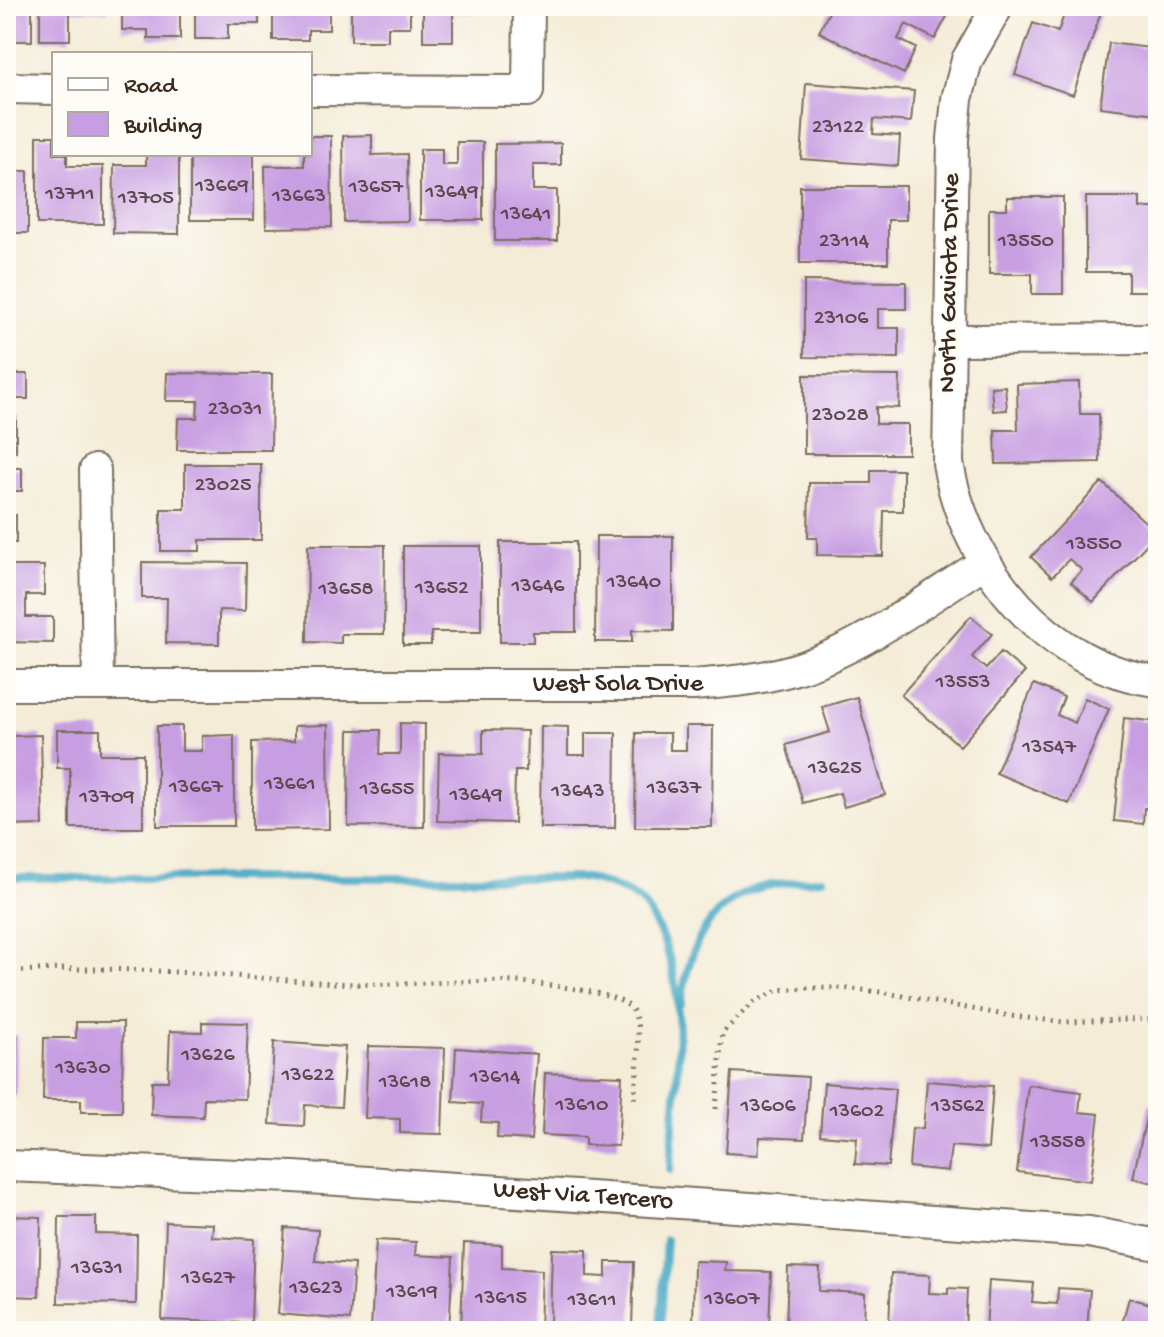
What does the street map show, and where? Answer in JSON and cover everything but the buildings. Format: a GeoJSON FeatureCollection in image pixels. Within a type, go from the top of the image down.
{"type":"FeatureCollection","features":[{"type":"Feature","properties":{"kind":"street"},"geometry":{"type":"LineString","coordinates":[[312,90],[528,91],[529,6]]}},
{"type":"Feature","properties":{"kind":"street","name":"North Gaviota Drive"},"geometry":{"type":"LineString","coordinates":[[984,563],[962,521],[948,463],[953,139],[957,99],[967,60],[998,6]]}},
{"type":"Feature","properties":{"kind":"street"},"geometry":{"type":"LineString","coordinates":[[6,88],[52,89]]}},
{"type":"Feature","properties":{"kind":"street"},"geometry":{"type":"LineString","coordinates":[[951,340],[1158,339]]}},
{"type":"Feature","properties":{"kind":"street"},"geometry":{"type":"LineString","coordinates":[[95,470],[98,684]]}},
{"type":"Feature","properties":{"kind":"street"},"geometry":{"type":"LineString","coordinates":[[984,563],[1018,604],[1054,639],[1076,654],[1111,670],[1158,681]]}},
{"type":"Feature","properties":{"kind":"street","name":"West Sola Drive"},"geometry":{"type":"LineString","coordinates":[[6,685],[693,685],[755,680],[803,667],[838,652],[984,563]]}},
{"type":"Feature","properties":{"kind":"street","name":"West Via Tercero"},"geometry":{"type":"LineString","coordinates":[[6,1166],[294,1177],[694,1204],[1089,1232],[1158,1245]]}},
{"type":"Feature","properties":{"kind":"path"},"geometry":{"type":"LineString","coordinates":[[6,972],[62,967],[133,968],[358,984],[532,983],[589,992],[620,1001],[632,1009],[638,1026],[634,1103]]}},
{"type":"Feature","properties":{"kind":"path"},"geometry":{"type":"LineString","coordinates":[[716,1109],[722,1033],[753,1003],[778,990],[842,988],[881,992],[1010,1016],[1064,1022],[1158,1019]]}},
{"type":"Feature","properties":{"kind":"waterway"},"geometry":{"type":"LineString","coordinates":[[6,878],[587,878],[623,891],[642,903],[655,923],[667,951],[674,980],[679,1044],[670,1170]]}},
{"type":"Feature","properties":{"kind":"waterway"},"geometry":{"type":"LineString","coordinates":[[681,1003],[698,940],[728,903],[761,887],[822,879]]}},
{"type":"Feature","properties":{"kind":"waterway"},"geometry":{"type":"LineString","coordinates":[[660,1331],[666,1240]]}}]}
